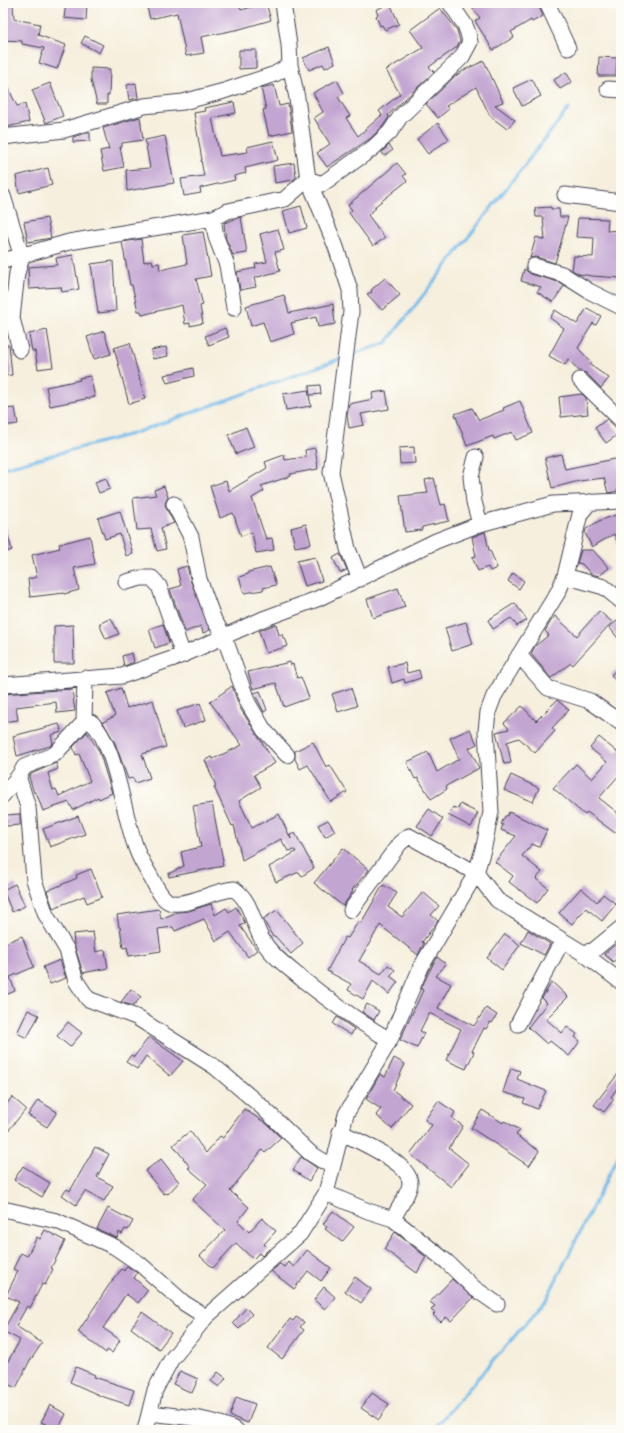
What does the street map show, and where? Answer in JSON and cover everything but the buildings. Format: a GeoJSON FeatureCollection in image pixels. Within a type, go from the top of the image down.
{"type":"FeatureCollection","features":[{"type":"Feature","properties":{"kind":"street"},"geometry":{"type":"LineString","coordinates":[[282,3],[308,179],[336,247],[350,290],[351,312],[331,472],[348,549],[360,579]]}},
{"type":"Feature","properties":{"kind":"street"},"geometry":{"type":"LineString","coordinates":[[308,179],[322,184],[373,148],[390,132],[400,117],[462,57],[470,42],[465,25],[450,3]]}},
{"type":"Feature","properties":{"kind":"street"},"geometry":{"type":"LineString","coordinates":[[547,3],[568,48]]}},
{"type":"Feature","properties":{"kind":"street"},"geometry":{"type":"LineString","coordinates":[[3,137],[64,130],[144,106],[183,102],[224,91],[275,74],[290,64]]}},
{"type":"Feature","properties":{"kind":"street"},"geometry":{"type":"LineString","coordinates":[[3,261],[22,257],[69,242],[213,218],[228,211],[285,199],[308,179]]}},
{"type":"Feature","properties":{"kind":"street"},"geometry":{"type":"LineString","coordinates":[[3,196],[22,257],[17,273],[12,318],[20,350]]}},
{"type":"Feature","properties":{"kind":"street"},"geometry":{"type":"LineString","coordinates":[[565,196],[621,202]]}},
{"type":"Feature","properties":{"kind":"street"},"geometry":{"type":"LineString","coordinates":[[213,218],[216,237],[227,264],[234,308]]}},
{"type":"Feature","properties":{"kind":"street"},"geometry":{"type":"LineString","coordinates":[[534,266],[562,274],[589,291],[621,307]]}},
{"type":"Feature","properties":{"kind":"street"},"geometry":{"type":"LineString","coordinates":[[580,380],[621,420]]}},
{"type":"Feature","properties":{"kind":"street"},"geometry":{"type":"LineString","coordinates":[[476,457],[471,477],[474,502],[480,524]]}},
{"type":"Feature","properties":{"kind":"street"},"geometry":{"type":"LineString","coordinates":[[3,685],[122,676],[182,654],[262,619],[317,599],[436,541],[480,524],[553,504],[621,501]]}},
{"type":"Feature","properties":{"kind":"street"},"geometry":{"type":"LineString","coordinates":[[145,1430],[155,1390],[171,1360],[206,1317],[300,1234],[326,1194],[332,1163],[346,1114],[390,1040],[420,967],[476,873],[484,846],[491,812],[486,731],[488,712],[494,696],[548,610],[565,576],[580,514],[590,502]]}},
{"type":"Feature","properties":{"kind":"street"},"geometry":{"type":"LineString","coordinates":[[174,504],[190,537],[199,579],[214,620],[224,636],[248,703],[264,730],[287,755]]}},
{"type":"Feature","properties":{"kind":"street"},"geometry":{"type":"LineString","coordinates":[[565,576],[604,587],[621,601]]}},
{"type":"Feature","properties":{"kind":"street"},"geometry":{"type":"LineString","coordinates":[[126,582],[141,578],[152,578],[159,586],[182,654]]}},
{"type":"Feature","properties":{"kind":"street"},"geometry":{"type":"LineString","coordinates":[[519,655],[548,688],[590,701],[620,720]]}},
{"type":"Feature","properties":{"kind":"street"},"geometry":{"type":"LineString","coordinates":[[3,795],[10,785],[19,779],[24,768],[55,754],[84,722],[85,678]]}},
{"type":"Feature","properties":{"kind":"street"},"geometry":{"type":"LineString","coordinates":[[84,722],[91,722],[97,727],[114,769],[138,853],[162,896],[169,902],[178,904],[223,889],[234,889],[246,900],[263,941],[275,956],[336,1006],[360,1023],[390,1040]]}},
{"type":"Feature","properties":{"kind":"street"},"geometry":{"type":"LineString","coordinates":[[19,779],[28,807],[34,880],[46,915],[67,950],[76,981],[88,999],[136,1017],[215,1067],[266,1111],[310,1153],[323,1161],[332,1163]]}},
{"type":"Feature","properties":{"kind":"street"},"geometry":{"type":"LineString","coordinates":[[351,910],[400,843],[409,836],[476,873],[497,900],[583,953],[621,982]]}},
{"type":"Feature","properties":{"kind":"street"},"geometry":{"type":"LineString","coordinates":[[583,953],[594,950],[621,928]]}},
{"type":"Feature","properties":{"kind":"street"},"geometry":{"type":"LineString","coordinates":[[518,1024],[562,940]]}},
{"type":"Feature","properties":{"kind":"street"},"geometry":{"type":"LineString","coordinates":[[340,1132],[382,1152],[408,1174],[410,1183],[393,1219]]}},
{"type":"Feature","properties":{"kind":"street"},"geometry":{"type":"LineString","coordinates":[[326,1194],[368,1211],[393,1219],[447,1262],[474,1288],[497,1304]]}},
{"type":"Feature","properties":{"kind":"street"},"geometry":{"type":"LineString","coordinates":[[3,1209],[57,1221],[115,1247],[140,1264],[184,1303],[206,1317]]}},
{"type":"Feature","properties":{"kind":"street"},"geometry":{"type":"LineString","coordinates":[[150,1413],[197,1417],[223,1424],[236,1430]]}},
{"type":"Feature","properties":{"kind":"waterway"},"geometry":{"type":"LineString","coordinates":[[351,355],[386,343],[569,108]]}},
{"type":"Feature","properties":{"kind":"waterway"},"geometry":{"type":"LineString","coordinates":[[3,468],[132,434],[340,359]]}},
{"type":"Feature","properties":{"kind":"waterway"},"geometry":{"type":"LineString","coordinates":[[433,1430],[546,1300],[621,1150]]}}]}
